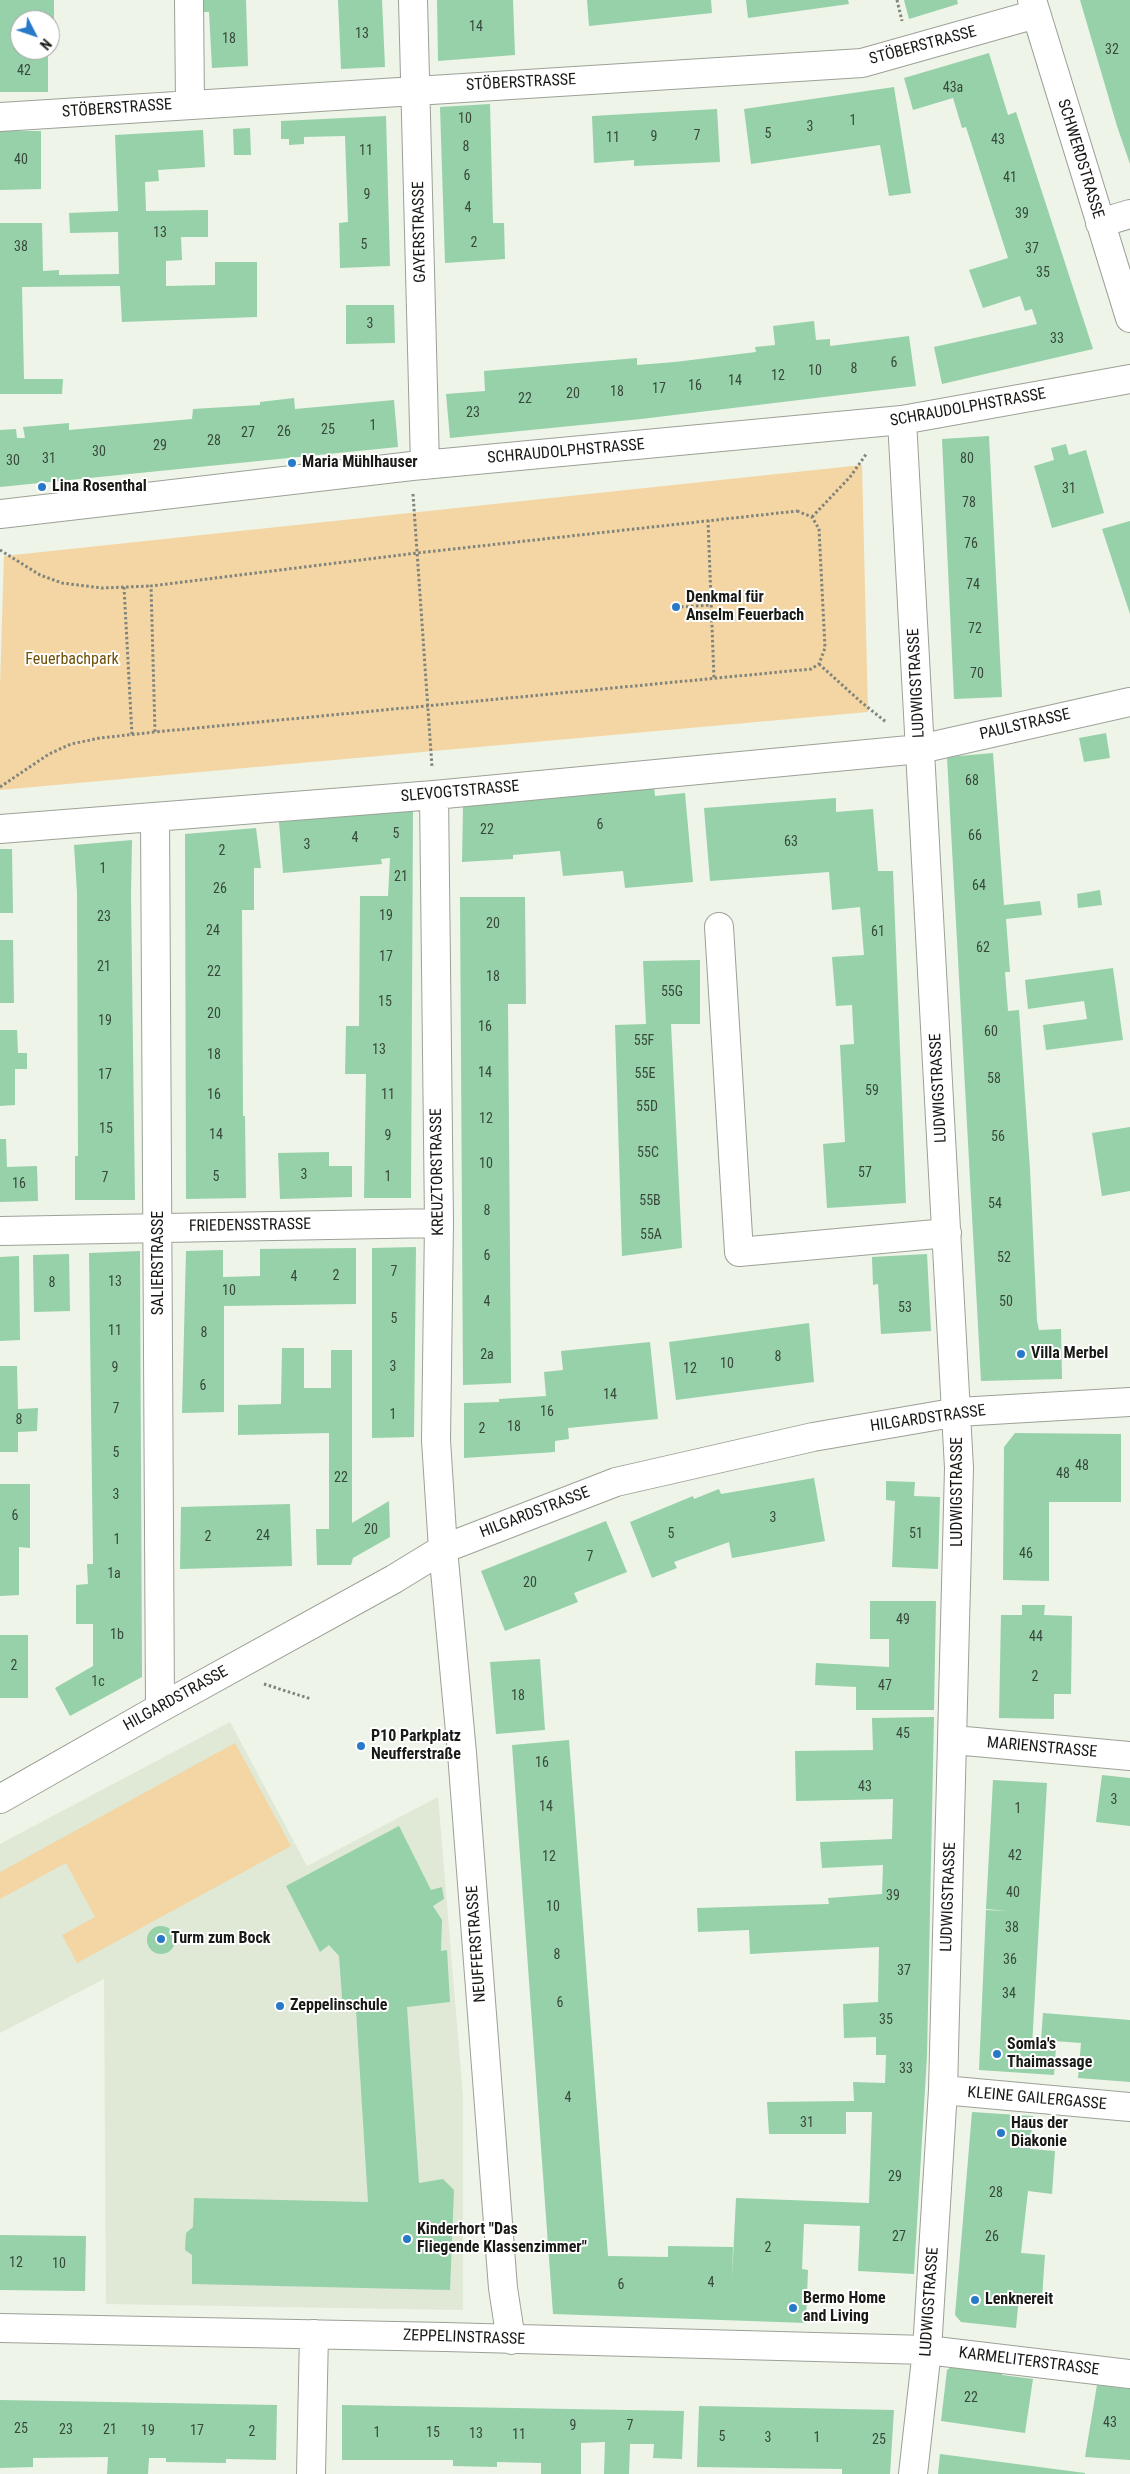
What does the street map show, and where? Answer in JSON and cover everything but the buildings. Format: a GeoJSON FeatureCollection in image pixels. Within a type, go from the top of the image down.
{"type":"FeatureCollection","features":[{"type":"Feature","properties":{"kind":"street"},"geometry":{"type":"LineString","coordinates":[[189,0],[190,104]]}},
{"type":"Feature","properties":{"kind":"street","name":"GAYERSTRASSE"},"geometry":{"type":"LineString","coordinates":[[413,0],[417,89],[425,465]]}},
{"type":"Feature","properties":{"kind":"street","name":"STÖBERSTRASSE"},"geometry":{"type":"LineString","coordinates":[[0,117],[417,89],[862,63],[1034,7]]}},
{"type":"Feature","properties":{"kind":"street","name":"SCHWERDSTRASSE"},"geometry":{"type":"LineString","coordinates":[[1034,7],[1130,318]]}},
{"type":"Feature","properties":{"kind":"street"},"geometry":{"type":"LineString","coordinates":[[1100,223],[1130,214]]}},
{"type":"Feature","properties":{"kind":"street","name":"SCHRAUDOLPHSTRASSE"},"geometry":{"type":"LineString","coordinates":[[0,514],[425,465],[902,420],[1130,379]]}},
{"type":"Feature","properties":{"kind":"street","name":"LUDWIGSTRASSE"},"geometry":{"type":"LineString","coordinates":[[902,420],[958,1412],[959,1543],[943,2090],[927,2350],[913,2474]]}},
{"type":"Feature","properties":{"kind":"street","name":"PAULSTRASSE"},"geometry":{"type":"LineString","coordinates":[[920,749],[1130,702]]}},
{"type":"Feature","properties":{"kind":"street","name":"SLEVOGTSTRASSE"},"geometry":{"type":"LineString","coordinates":[[0,829],[155,818],[433,783],[920,749]]}},
{"type":"Feature","properties":{"kind":"street","name":"KREUZTORSTRASSE"},"geometry":{"type":"LineString","coordinates":[[433,783],[439,1223],[436,1440],[443,1549]]}},
{"type":"Feature","properties":{"kind":"street","name":"SALIERSTRASSE"},"geometry":{"type":"LineString","coordinates":[[155,818],[160,1708]]}},
{"type":"Feature","properties":{"kind":"street"},"geometry":{"type":"LineString","coordinates":[[719,927],[739,1252],[947,1233]]}},
{"type":"Feature","properties":{"kind":"street","name":"FRIEDENSSTRASSE"},"geometry":{"type":"LineString","coordinates":[[0,1231],[439,1223]]}},
{"type":"Feature","properties":{"kind":"street","name":"HILGARDSTRASSE"},"geometry":{"type":"LineString","coordinates":[[0,1799],[226,1671],[394,1579],[443,1549],[616,1482],[813,1436],[958,1412],[1130,1402]]}},
{"type":"Feature","properties":{"kind":"street","name":"NEUFFERSTRASSE"},"geometry":{"type":"LineString","coordinates":[[443,1549],[456,1677],[503,2288],[511,2340]]}},
{"type":"Feature","properties":{"kind":"street","name":"MARIENSTRASSE"},"geometry":{"type":"LineString","coordinates":[[954,1740],[1130,1756]]}},
{"type":"Feature","properties":{"kind":"street","name":"KLEINE GAILERGASSE"},"geometry":{"type":"LineString","coordinates":[[943,2090],[1130,2107]]}},
{"type":"Feature","properties":{"kind":"street","name":"ZEPPELINSTRASSE"},"geometry":{"type":"LineString","coordinates":[[0,2328],[927,2350]]}},
{"type":"Feature","properties":{"kind":"street"},"geometry":{"type":"LineString","coordinates":[[311,2474],[314,2334]]}},
{"type":"Feature","properties":{"kind":"street","name":"KARMELITERSTRASSE"},"geometry":{"type":"LineString","coordinates":[[927,2350],[1130,2374]]}},
{"type":"Feature","properties":{"kind":"path"},"geometry":{"type":"LineString","coordinates":[[812,517],[850,477],[872,446]]}},
{"type":"Feature","properties":{"kind":"path"},"geometry":{"type":"LineString","coordinates":[[414,498],[433,783]]}},
{"type":"Feature","properties":{"kind":"path"},"geometry":{"type":"LineString","coordinates":[[0,550],[40,574],[62,583],[86,587],[151,586],[417,553],[708,520],[797,512],[812,517],[819,529],[825,648],[819,664],[804,671],[154,732],[71,744],[49,754],[0,787]]}},
{"type":"Feature","properties":{"kind":"path"},"geometry":{"type":"LineString","coordinates":[[708,520],[714,679]]}},
{"type":"Feature","properties":{"kind":"path"},"geometry":{"type":"LineString","coordinates":[[151,586],[154,732]]}},
{"type":"Feature","properties":{"kind":"path"},"geometry":{"type":"LineString","coordinates":[[124,587],[132,735]]}},
{"type":"Feature","properties":{"kind":"path"},"geometry":{"type":"LineString","coordinates":[[681,607],[712,605]]}},
{"type":"Feature","properties":{"kind":"path"},"geometry":{"type":"LineString","coordinates":[[819,664],[860,702],[891,726]]}},
{"type":"Feature","properties":{"kind":"path"},"geometry":{"type":"LineString","coordinates":[[890,716],[891,726]]}},
{"type":"Feature","properties":{"kind":"path"},"geometry":{"type":"LineString","coordinates":[[881,726],[891,726]]}},
{"type":"Feature","properties":{"kind":"path"},"geometry":{"type":"LineString","coordinates":[[226,1671],[311,1699]]}},
{"type":"Feature","properties":{"kind":"shaded area","name":"Zeppelinschule"},"geometry":{"type":"Polygon","coordinates":[[[230,1722],[307,1866],[438,1797],[463,2096],[463,2310],[106,2304],[104,1979],[0,2033],[0,1844],[230,1722]]]}},
{"type":"Feature","properties":{"kind":"green space","name":"Feuerbachpark"},"geometry":{"type":"Polygon","coordinates":[[[862,465],[868,712],[0,790],[0,685],[4,556],[862,465]]]}},
{"type":"Feature","properties":{"kind":"green space"},"geometry":{"type":"Polygon","coordinates":[[[235,1743],[291,1846],[77,1963],[62,1935],[95,1917],[66,1863],[0,1899],[0,1872],[235,1743]]]}},
{"type":"Feature","properties":{"kind":"place","name":"Maria Mühlhauser"},"geometry":{"type":"Point","coordinates":[292,463]}},
{"type":"Feature","properties":{"kind":"place","name":"Lina Rosenthal"},"geometry":{"type":"Point","coordinates":[42,487]}},
{"type":"Feature","properties":{"kind":"place","name":"Denkmal für Anselm Feuerbach"},"geometry":{"type":"Point","coordinates":[676,607]}},
{"type":"Feature","properties":{"kind":"place","name":"Villa Merbel"},"geometry":{"type":"Point","coordinates":[1021,1354]}},
{"type":"Feature","properties":{"kind":"place","name":"P10 Parkplatz Neufferstraße"},"geometry":{"type":"Point","coordinates":[361,1746]}},
{"type":"Feature","properties":{"kind":"place","name":"Turm zum Bock"},"geometry":{"type":"Point","coordinates":[161,1939]}},
{"type":"Feature","properties":{"kind":"place","name":"Zeppelinschule"},"geometry":{"type":"Point","coordinates":[280,2006]}},
{"type":"Feature","properties":{"kind":"place","name":"Somla's Thaimassage"},"geometry":{"type":"Point","coordinates":[997,2054]}},
{"type":"Feature","properties":{"kind":"place","name":"Haus der Diakonie"},"geometry":{"type":"Point","coordinates":[1001,2133]}},
{"type":"Feature","properties":{"kind":"place","name":"Kinderhort \"Das Fliegende Klassenzimmer\""},"geometry":{"type":"Point","coordinates":[407,2239]}},
{"type":"Feature","properties":{"kind":"place","name":"Lenknereit"},"geometry":{"type":"Point","coordinates":[975,2300]}},
{"type":"Feature","properties":{"kind":"place","name":"Bermo Home and Living"},"geometry":{"type":"Point","coordinates":[793,2308]}}]}
